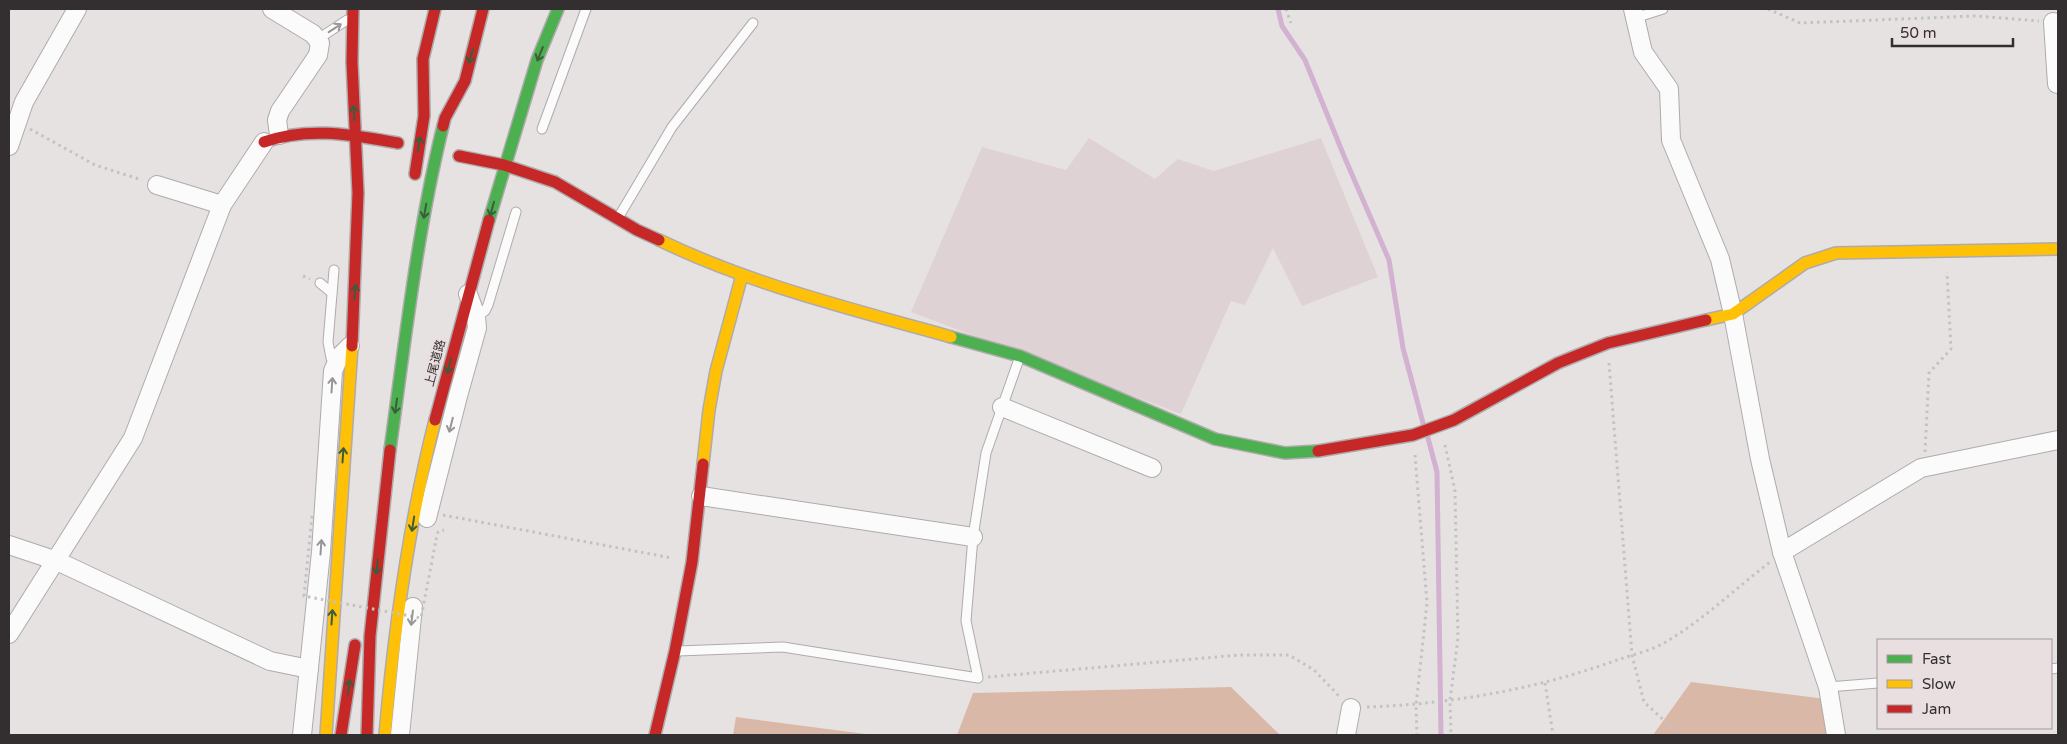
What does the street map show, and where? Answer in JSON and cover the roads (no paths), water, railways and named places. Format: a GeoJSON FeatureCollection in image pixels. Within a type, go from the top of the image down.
{"type":"FeatureCollection","features":[{"type":"Feature","properties":{"kind":"main road"},"geometry":{"type":"LineString","coordinates":[[414,182],[424,116],[423,59],[434,9]]}},
{"type":"Feature","properties":{"kind":"main road"},"geometry":{"type":"LineString","coordinates":[[367,735],[370,636],[383,503],[419,246],[431,175],[445,118],[465,80],[483,9]]}},
{"type":"Feature","properties":{"kind":"main road","name":"上尾道路"},"geometry":{"type":"LineString","coordinates":[[385,735],[391,664],[414,518],[428,448],[504,165],[537,60],[558,9]]}},
{"type":"Feature","properties":{"kind":"main road"},"geometry":{"type":"LineString","coordinates":[[326,735],[329,660],[356,276],[359,188],[353,110],[353,13]]}},
{"type":"Feature","properties":{"kind":"main road"},"geometry":{"type":"LineString","coordinates":[[271,138],[308,132],[356,136],[398,143]]}},
{"type":"Feature","properties":{"kind":"main road"},"geometry":{"type":"LineString","coordinates":[[459,156],[504,165],[555,182],[637,230],[689,256],[791,292],[1020,356],[1215,439],[1285,453],[1320,452],[1413,435],[1441,425],[1454,420],[1558,363],[1608,343],[1733,314],[1805,263],[1836,253],[2058,249]]}},
{"type":"Feature","properties":{"kind":"main road"},"geometry":{"type":"LineString","coordinates":[[655,735],[675,651],[692,562],[701,496],[709,410],[716,371],[742,275]]}},
{"type":"Feature","properties":{"kind":"main road"},"geometry":{"type":"LineString","coordinates":[[341,735],[356,630]]}},
{"type":"Feature","properties":{"kind":"street"},"geometry":{"type":"LineString","coordinates":[[9,146],[24,102],[77,9]]}},
{"type":"Feature","properties":{"kind":"street"},"geometry":{"type":"LineString","coordinates":[[9,634],[57,561],[133,438],[222,205],[271,138],[280,112],[318,55],[320,49],[318,39],[272,9]]}},
{"type":"Feature","properties":{"kind":"street"},"geometry":{"type":"LineString","coordinates":[[1634,13],[1644,52],[1669,89],[1671,140],[1720,259],[1733,314],[1760,459],[1782,552],[1828,687],[1836,735]]}},
{"type":"Feature","properties":{"kind":"street"},"geometry":{"type":"LineString","coordinates":[[2056,22],[2056,84],[2058,84]]}},
{"type":"Feature","properties":{"kind":"street"},"geometry":{"type":"LineString","coordinates":[[157,185],[222,205]]}},
{"type":"Feature","properties":{"kind":"street"},"geometry":{"type":"LineString","coordinates":[[400,735],[412,617],[428,512],[478,328],[468,294]]}},
{"type":"Feature","properties":{"kind":"street"},"geometry":{"type":"LineString","coordinates":[[302,735],[321,552],[333,371],[350,346]]}},
{"type":"Feature","properties":{"kind":"street"},"geometry":{"type":"LineString","coordinates":[[1002,407],[1152,468]]}},
{"type":"Feature","properties":{"kind":"street"},"geometry":{"type":"LineString","coordinates":[[1782,552],[1899,480],[1924,467],[2058,440]]}},
{"type":"Feature","properties":{"kind":"street"},"geometry":{"type":"LineString","coordinates":[[701,496],[973,538]]}},
{"type":"Feature","properties":{"kind":"street"},"geometry":{"type":"LineString","coordinates":[[9,545],[57,561],[270,661],[309,669]]}},
{"type":"Feature","properties":{"kind":"street"},"geometry":{"type":"LineString","coordinates":[[1346,735],[1351,708]]}},
{"type":"Feature","properties":{"kind":"lane"},"geometry":{"type":"LineString","coordinates":[[542,129],[586,9]]}},
{"type":"Feature","properties":{"kind":"lane"},"geometry":{"type":"LineString","coordinates":[[1634,13],[1663,9]]}},
{"type":"Feature","properties":{"kind":"lane"},"geometry":{"type":"LineString","coordinates":[[318,39],[353,13]]}},
{"type":"Feature","properties":{"kind":"lane"},"geometry":{"type":"LineString","coordinates":[[618,218],[672,127],[753,23]]}},
{"type":"Feature","properties":{"kind":"lane"},"geometry":{"type":"LineString","coordinates":[[476,316],[485,311],[488,306],[516,212]]}},
{"type":"Feature","properties":{"kind":"lane"},"geometry":{"type":"LineString","coordinates":[[334,270],[328,342],[331,358],[337,363]]}},
{"type":"Feature","properties":{"kind":"lane"},"geometry":{"type":"LineString","coordinates":[[320,283],[332,293]]}},
{"type":"Feature","properties":{"kind":"lane"},"geometry":{"type":"LineString","coordinates":[[675,651],[783,647],[978,678],[966,621],[973,538],[986,453],[1020,356]]}},
{"type":"Feature","properties":{"kind":"lane"},"geometry":{"type":"LineString","coordinates":[[1828,687],[1877,683]]}},
{"type":"Feature","properties":{"kind":"waterway"},"geometry":{"type":"LineString","coordinates":[[1278,9],[1282,26],[1305,60],[1389,260],[1403,348],[1423,423]]}},
{"type":"Feature","properties":{"kind":"waterway"},"geometry":{"type":"LineString","coordinates":[[1428,438],[1437,472],[1441,735]]}}]}
